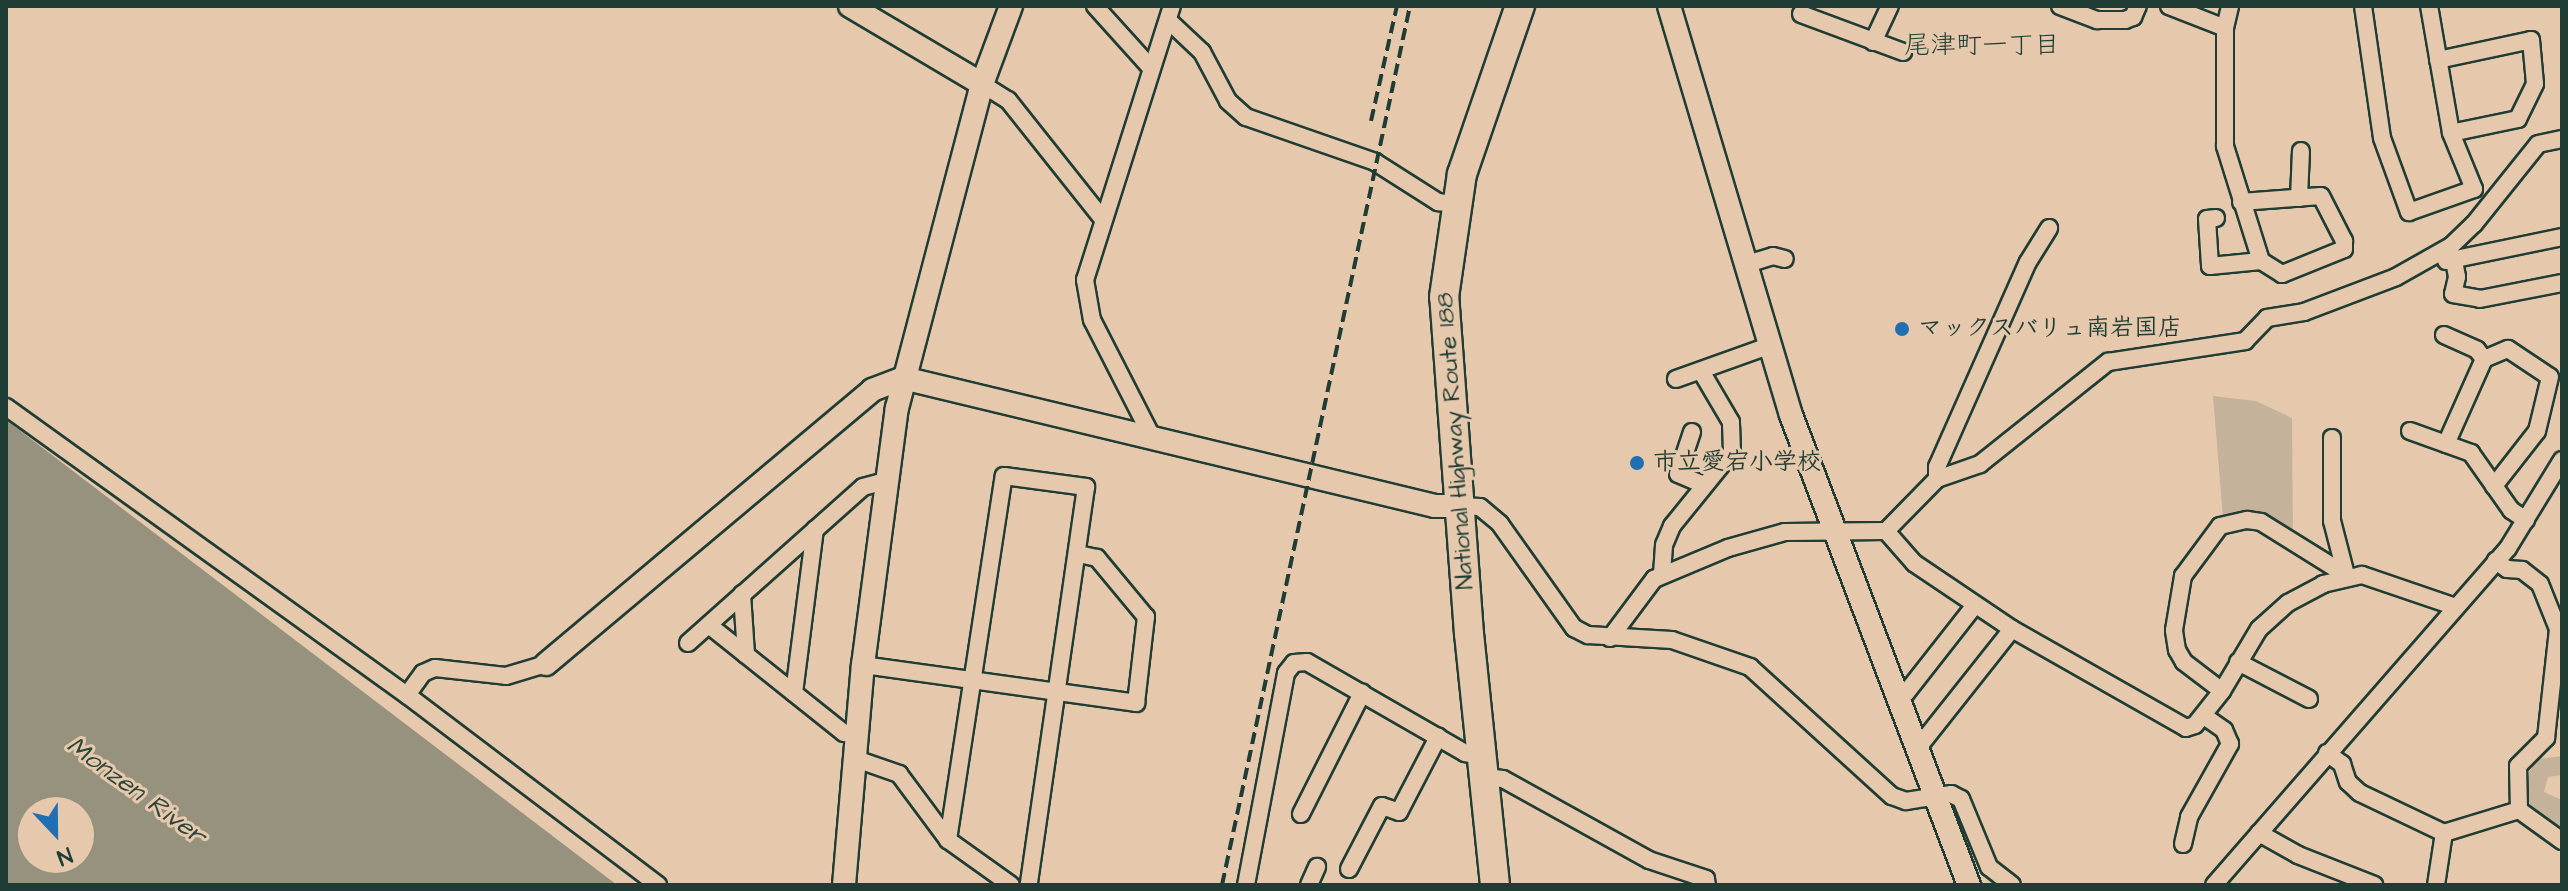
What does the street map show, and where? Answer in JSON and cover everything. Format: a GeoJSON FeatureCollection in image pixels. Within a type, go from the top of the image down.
{"type":"FeatureCollection","features":[{"type":"Feature","properties":{"kind":"highway","name":"National Highway Route 188"},"geometry":{"type":"LineString","coordinates":[[1495,885],[1444,297],[1455,204],[1520,6]]}},
{"type":"Feature","properties":{"kind":"street"},"geometry":{"type":"LineString","coordinates":[[850,6],[1008,100],[1101,217]]}},
{"type":"Feature","properties":{"kind":"street"},"geometry":{"type":"LineString","coordinates":[[844,885],[863,665],[886,481],[903,378],[982,84],[1011,6]]}},
{"type":"Feature","properties":{"kind":"street"},"geometry":{"type":"LineString","coordinates":[[1095,6],[1151,68]]}},
{"type":"Feature","properties":{"kind":"street"},"geometry":{"type":"LineString","coordinates":[[1669,6],[1831,532],[1969,885]]}},
{"type":"Feature","properties":{"kind":"street"},"geometry":{"type":"LineString","coordinates":[[1873,42],[1890,6]]}},
{"type":"Feature","properties":{"kind":"street"},"geometry":{"type":"LineString","coordinates":[[2060,6],[2097,20],[2125,20],[2138,6]]}},
{"type":"Feature","properties":{"kind":"street"},"geometry":{"type":"LineString","coordinates":[[2169,6],[2225,28]]}},
{"type":"Feature","properties":{"kind":"street"},"geometry":{"type":"LineString","coordinates":[[2230,6],[2225,28],[2225,146],[2261,261]]}},
{"type":"Feature","properties":{"kind":"street"},"geometry":{"type":"LineString","coordinates":[[2363,6],[2382,138],[2409,212],[2474,189],[2451,133],[2429,6]]}},
{"type":"Feature","properties":{"kind":"street"},"geometry":{"type":"LineString","coordinates":[[1152,437],[1092,320],[1085,296],[1086,268],[1170,13]]}},
{"type":"Feature","properties":{"kind":"street"},"geometry":{"type":"LineString","coordinates":[[1170,13],[1193,40],[1228,101],[1246,117],[1375,162],[1438,202],[1455,204]]}},
{"type":"Feature","properties":{"kind":"street"},"geometry":{"type":"LineString","coordinates":[[1801,14],[1903,52]]}},
{"type":"Feature","properties":{"kind":"street"},"geometry":{"type":"LineString","coordinates":[[2438,60],[2531,40],[2535,84],[2518,119],[2451,133]]}},
{"type":"Feature","properties":{"kind":"street"},"geometry":{"type":"LineString","coordinates":[[1610,638],[1645,587],[1662,574],[1755,539],[1886,531],[1937,479],[1980,464],[2108,362],[2245,341],[2267,318],[2304,312],[2427,260],[2474,224],[2538,144],[2562,139]]}},
{"type":"Feature","properties":{"kind":"street"},"geometry":{"type":"LineString","coordinates":[[2299,198],[2301,151]]}},
{"type":"Feature","properties":{"kind":"street"},"geometry":{"type":"LineString","coordinates":[[2216,218],[2207,219],[2210,266],[2261,261],[2282,274],[2344,249],[2327,201],[2299,198],[2241,202]]}},
{"type":"Feature","properties":{"kind":"street"},"geometry":{"type":"LineString","coordinates":[[1937,479],[1937,467],[2028,262],[2049,228]]}},
{"type":"Feature","properties":{"kind":"street"},"geometry":{"type":"LineString","coordinates":[[2427,260],[2454,261],[2562,237]]}},
{"type":"Feature","properties":{"kind":"street"},"geometry":{"type":"LineString","coordinates":[[1747,264],[1773,256],[1785,259]]}},
{"type":"Feature","properties":{"kind":"street"},"geometry":{"type":"LineString","coordinates":[[2454,261],[2457,277],[2453,294],[2480,299],[2562,283]]}},
{"type":"Feature","properties":{"kind":"street"},"geometry":{"type":"LineString","coordinates":[[2444,335],[2477,350],[2484,359]]}},
{"type":"Feature","properties":{"kind":"street"},"geometry":{"type":"LineString","coordinates":[[1676,379],[1771,345]]}},
{"type":"Feature","properties":{"kind":"street"},"geometry":{"type":"LineString","coordinates":[[2446,444],[2484,359],[2508,349],[2550,377],[2537,431],[2494,486]]}},
{"type":"Feature","properties":{"kind":"street"},"geometry":{"type":"LineString","coordinates":[[1662,574],[1664,545],[1672,526],[1732,452],[1731,422],[1701,371]]}},
{"type":"Feature","properties":{"kind":"street"},"geometry":{"type":"LineString","coordinates":[[407,695],[423,673],[435,668],[506,676],[546,664],[872,390],[903,378],[1435,506],[1480,507],[1500,524],[1574,628],[1610,638],[1672,640],[1750,667],[1892,796],[1906,801],[1937,799],[1951,794],[1961,799],[1989,867],[2012,885]]}},
{"type":"Feature","properties":{"kind":"street"},"geometry":{"type":"LineString","coordinates":[[6,407],[407,695],[658,885]]}},
{"type":"Feature","properties":{"kind":"street"},"geometry":{"type":"LineString","coordinates":[[2410,431],[2471,453],[2511,510],[2526,520]]}},
{"type":"Feature","properties":{"kind":"street"},"geometry":{"type":"LineString","coordinates":[[1692,432],[1678,474],[1704,485]]}},
{"type":"Feature","properties":{"kind":"street"},"geometry":{"type":"LineString","coordinates":[[2332,438],[2332,521],[2346,575]]}},
{"type":"Feature","properties":{"kind":"street"},"geometry":{"type":"LineString","coordinates":[[2214,885],[2496,561],[2526,520],[2562,460]]}},
{"type":"Feature","properties":{"kind":"street"},"geometry":{"type":"LineString","coordinates":[[948,840],[1004,476],[1086,487],[1029,885]]}},
{"type":"Feature","properties":{"kind":"street"},"geometry":{"type":"LineString","coordinates":[[688,643],[863,487],[886,481]]}},
{"type":"Feature","properties":{"kind":"street"},"geometry":{"type":"LineString","coordinates":[[2222,691],[2184,662],[2174,630],[2183,576],[2220,526],[2261,522],[2346,575],[2401,584],[2456,607]]}},
{"type":"Feature","properties":{"kind":"street"},"geometry":{"type":"LineString","coordinates":[[794,693],[815,529]]}},
{"type":"Feature","properties":{"kind":"street"},"geometry":{"type":"LineString","coordinates":[[1886,531],[1914,563],[1975,605],[2012,629],[2114,684],[2172,723],[2186,728],[2204,716],[2259,629],[2288,603],[2346,575]]}},
{"type":"Feature","properties":{"kind":"street"},"geometry":{"type":"LineString","coordinates":[[863,665],[1136,703],[1146,617],[1097,558],[1078,554]]}},
{"type":"Feature","properties":{"kind":"street"},"geometry":{"type":"LineString","coordinates":[[2496,561],[2540,584],[2548,593],[2560,630],[2546,738],[2518,766],[2519,810]]}},
{"type":"Feature","properties":{"kind":"street"},"geometry":{"type":"LineString","coordinates":[[742,594],[746,655]]}},
{"type":"Feature","properties":{"kind":"street"},"geometry":{"type":"LineString","coordinates":[[1897,698],[1906,693],[1975,605]]}},
{"type":"Feature","properties":{"kind":"street"},"geometry":{"type":"LineString","coordinates":[[710,626],[844,733],[858,734]]}},
{"type":"Feature","properties":{"kind":"street"},"geometry":{"type":"LineString","coordinates":[[1917,749],[2012,629]]}},
{"type":"Feature","properties":{"kind":"street"},"geometry":{"type":"LineString","coordinates":[[1246,885],[1286,673],[1294,663],[1307,662],[1465,753],[1503,779],[1649,860],[1706,879],[1707,885]]}},
{"type":"Feature","properties":{"kind":"street"},"geometry":{"type":"LineString","coordinates":[[2238,662],[2309,699]]}},
{"type":"Feature","properties":{"kind":"street"},"geometry":{"type":"LineString","coordinates":[[1301,814],[1362,693]]}},
{"type":"Feature","properties":{"kind":"street"},"geometry":{"type":"LineString","coordinates":[[2183,844],[2189,817],[2230,744],[2224,730],[2204,716]]}},
{"type":"Feature","properties":{"kind":"street"},"geometry":{"type":"LineString","coordinates":[[1349,869],[1382,806],[1399,812],[1438,737]]}},
{"type":"Feature","properties":{"kind":"street"},"geometry":{"type":"LineString","coordinates":[[2327,753],[2342,764],[2348,782],[2360,793],[2444,833],[2519,810]]}},
{"type":"Feature","properties":{"kind":"street"},"geometry":{"type":"LineString","coordinates":[[856,759],[899,774],[948,840],[1011,885]]}},
{"type":"Feature","properties":{"kind":"street"},"geometry":{"type":"LineString","coordinates":[[2519,810],[2562,841]]}},
{"type":"Feature","properties":{"kind":"street"},"geometry":{"type":"LineString","coordinates":[[2259,833],[2298,855],[2374,885]]}},
{"type":"Feature","properties":{"kind":"street"},"geometry":{"type":"LineString","coordinates":[[2436,885],[2444,833]]}},
{"type":"Feature","properties":{"kind":"street"},"geometry":{"type":"LineString","coordinates":[[1309,885],[1317,867]]}},
{"type":"Feature","properties":{"kind":"shaded area"},"geometry":{"type":"Polygon","coordinates":[[[2213,396],[2256,401],[2292,418],[2293,539],[2223,518],[2213,396]]]}},
{"type":"Feature","properties":{"kind":"shaded area"},"geometry":{"type":"Polygon","coordinates":[[[2562,756],[2562,775],[2548,777],[2544,792],[2562,800],[2562,835],[2531,812],[2523,793],[2524,779],[2538,759],[2562,756]]]}},
{"type":"Feature","properties":{"kind":"water","name":"Monzen River"},"geometry":{"type":"Polygon","coordinates":[[[6,420],[617,885],[6,885],[6,420]]]}},
{"type":"Feature","properties":{"kind":"railway"},"geometry":{"type":"LineString","coordinates":[[1371,121],[1397,6]]}},
{"type":"Feature","properties":{"kind":"railway"},"geometry":{"type":"LineString","coordinates":[[1222,885],[1410,6]]}},
{"type":"Feature","properties":{"kind":"place","name":"マックスバリュ南岩国店"},"geometry":{"type":"Point","coordinates":[1902,329]}},
{"type":"Feature","properties":{"kind":"place","name":"市立愛宕小学校"},"geometry":{"type":"Point","coordinates":[1637,463]}},
{"type":"Feature","properties":{"kind":"district","name":"尾津町一丁目"},"geometry":{"type":"Point","coordinates":[1982,46]}}]}
